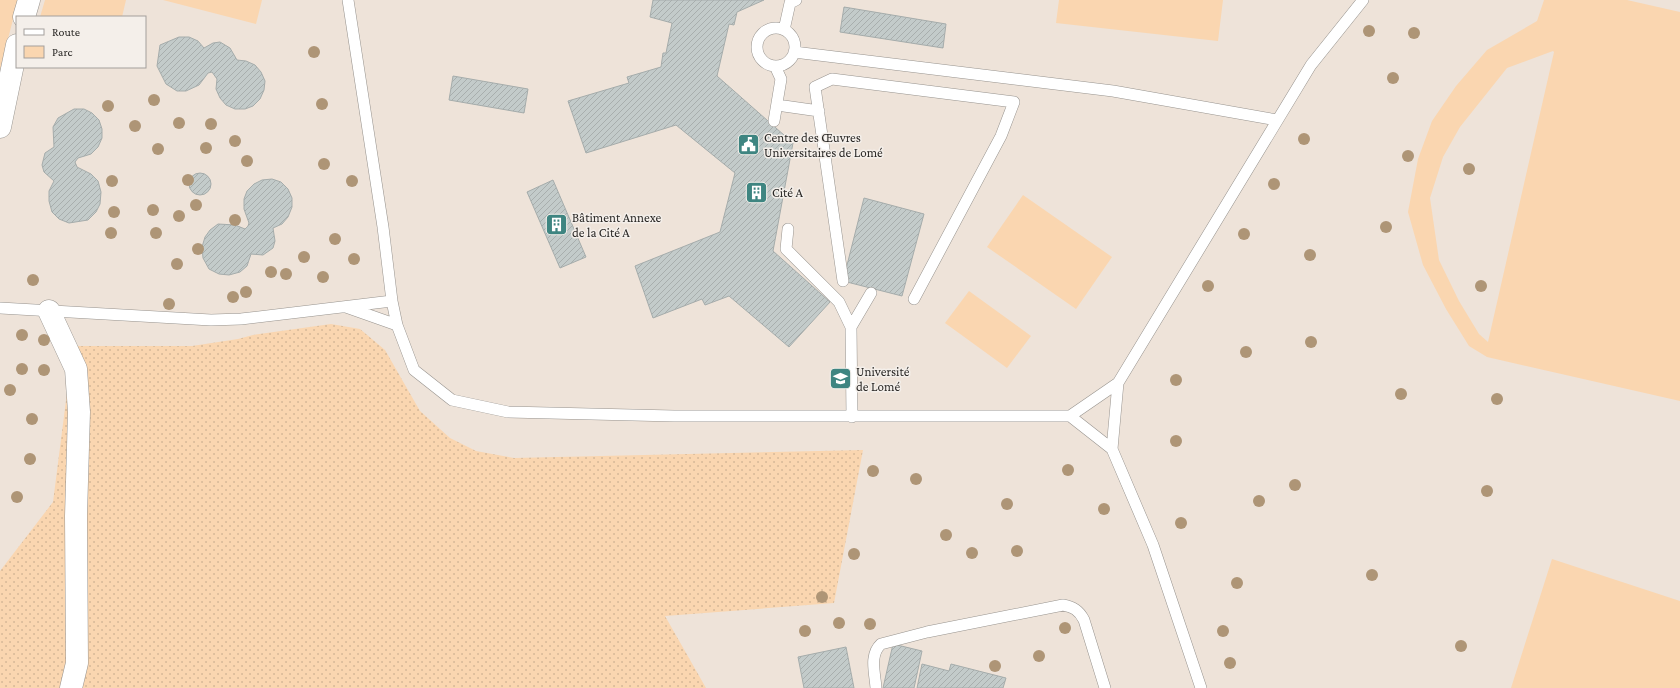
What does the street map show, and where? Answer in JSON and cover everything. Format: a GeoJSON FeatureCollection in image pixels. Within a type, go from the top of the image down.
{"type":"FeatureCollection","features":[{"type":"Feature","properties":{"kind":"street"},"geometry":{"type":"LineString","coordinates":[[24,16],[29,0]]}},
{"type":"Feature","properties":{"kind":"street"},"geometry":{"type":"LineString","coordinates":[[0,127],[16,50]]}},
{"type":"Feature","properties":{"kind":"street"},"geometry":{"type":"LineString","coordinates":[[49,311],[76,369],[79,412],[76,516],[77,663],[71,688]]}},
{"type":"Feature","properties":{"kind":"lane"},"geometry":{"type":"LineString","coordinates":[[348,0],[392,301],[397,325],[414,370],[452,400],[501,410],[674,416],[852,417],[1070,416],[1118,383],[1310,65],[1363,0]]}},
{"type":"Feature","properties":{"kind":"lane"},"geometry":{"type":"LineString","coordinates":[[784,30],[790,3],[796,0]]}},
{"type":"Feature","properties":{"kind":"lane"},"geometry":{"type":"LineString","coordinates":[[776,28],[784,30],[791,35],[794,43],[794,52],[790,59],[784,64],[775,66],[767,64],[761,58],[757,51],[757,43],[761,35],[768,30],[776,28]]}},
{"type":"Feature","properties":{"kind":"lane"},"geometry":{"type":"LineString","coordinates":[[794,52],[1113,91],[1277,120]]}},
{"type":"Feature","properties":{"kind":"lane"},"geometry":{"type":"LineString","coordinates":[[774,121],[781,79],[775,66]]}},
{"type":"Feature","properties":{"kind":"lane"},"geometry":{"type":"LineString","coordinates":[[843,281],[815,87],[832,79],[1014,102],[1001,136],[914,299]]}},
{"type":"Feature","properties":{"kind":"lane"},"geometry":{"type":"LineString","coordinates":[[777,105],[819,111]]}},
{"type":"Feature","properties":{"kind":"lane"},"geometry":{"type":"LineString","coordinates":[[788,229],[786,250],[839,302],[851,327],[852,417]]}},
{"type":"Feature","properties":{"kind":"lane"},"geometry":{"type":"LineString","coordinates":[[851,327],[872,293]]}},
{"type":"Feature","properties":{"kind":"lane"},"geometry":{"type":"LineString","coordinates":[[0,308],[211,320],[241,319],[392,301]]}},
{"type":"Feature","properties":{"kind":"lane"},"geometry":{"type":"LineString","coordinates":[[343,306],[397,325]]}},
{"type":"Feature","properties":{"kind":"lane"},"geometry":{"type":"LineString","coordinates":[[1118,383],[1112,449],[1153,545],[1201,688]]}},
{"type":"Feature","properties":{"kind":"lane"},"geometry":{"type":"LineString","coordinates":[[1070,416],[1112,449]]}},
{"type":"Feature","properties":{"kind":"lane"},"geometry":{"type":"LineString","coordinates":[[876,688],[873,657],[876,649],[881,644],[927,632],[1063,605],[1074,608],[1080,613],[1084,620],[1105,688]]}},
{"type":"Feature","properties":{"kind":"shaded area","name":"Université de Lomé"},"geometry":{"type":"Polygon","coordinates":[[[0,0],[1680,0],[1680,688],[0,688],[0,0]]]}},
{"type":"Feature","properties":{"kind":"green space"},"geometry":{"type":"Polygon","coordinates":[[[0,0],[18,0],[0,70],[0,0]]]}},
{"type":"Feature","properties":{"kind":"green space"},"geometry":{"type":"Polygon","coordinates":[[[45,0],[126,0],[122,16],[40,16],[45,0]]]}},
{"type":"Feature","properties":{"kind":"green space"},"geometry":{"type":"Polygon","coordinates":[[[163,0],[262,0],[256,24],[163,0]]]}},
{"type":"Feature","properties":{"kind":"green space"},"geometry":{"type":"Polygon","coordinates":[[[1059,0],[1223,0],[1218,41],[1056,23],[1059,0]]]}},
{"type":"Feature","properties":{"kind":"green space"},"geometry":{"type":"Polygon","coordinates":[[[1544,0],[1627,0],[1680,12],[1680,401],[1487,357],[1469,346],[1446,309],[1423,265],[1408,212],[1418,159],[1432,121],[1456,86],[1487,50],[1537,21],[1544,0]],[[1553,51],[1507,68],[1460,127],[1443,157],[1430,198],[1439,260],[1459,301],[1479,334],[1488,342],[1553,51]]]}},
{"type":"Feature","properties":{"kind":"green space"},"geometry":{"type":"Polygon","coordinates":[[[1023,195],[1112,257],[1076,309],[987,247],[1023,195]]]}},
{"type":"Feature","properties":{"kind":"green space"},"geometry":{"type":"Polygon","coordinates":[[[969,291],[1031,336],[1007,368],[945,323],[969,291]]]}},
{"type":"Feature","properties":{"kind":"green space"},"geometry":{"type":"Polygon","coordinates":[[[331,324],[360,329],[385,350],[420,411],[450,438],[476,451],[514,458],[863,450],[834,603],[665,616],[706,688],[0,688],[0,571],[53,502],[73,346],[192,346],[238,339],[253,335],[331,324]]]}},
{"type":"Feature","properties":{"kind":"green space"},"geometry":{"type":"Polygon","coordinates":[[[1552,559],[1680,601],[1680,688],[1511,688],[1552,559]]]}},
{"type":"Feature","properties":{"kind":"building","name":"Cité A"},"geometry":{"type":"Polygon","coordinates":[[[653,0],[764,0],[737,12],[734,25],[729,24],[717,76],[793,143],[773,251],[830,302],[789,347],[729,296],[705,305],[702,299],[653,318],[635,266],[720,232],[735,173],[676,125],[586,153],[568,101],[629,83],[627,77],[661,67],[663,53],[666,53],[672,23],[650,17],[653,0]]]}},
{"type":"Feature","properties":{"kind":"building"},"geometry":{"type":"Polygon","coordinates":[[[844,7],[946,24],[943,48],[840,32],[844,7]]]}},
{"type":"Feature","properties":{"kind":"building"},"geometry":{"type":"Polygon","coordinates":[[[179,37],[189,37],[198,41],[204,48],[213,43],[220,42],[230,48],[237,60],[246,61],[255,65],[261,72],[265,81],[264,90],[260,99],[253,106],[245,109],[235,109],[226,105],[220,98],[216,89],[217,79],[212,72],[208,73],[199,85],[186,91],[177,91],[166,84],[157,66],[160,45],[179,37]]]}},
{"type":"Feature","properties":{"kind":"building"},"geometry":{"type":"Polygon","coordinates":[[[453,76],[528,89],[524,113],[449,100],[453,76]]]}},
{"type":"Feature","properties":{"kind":"building"},"geometry":{"type":"Polygon","coordinates":[[[74,109],[84,109],[92,113],[99,120],[102,129],[102,138],[98,147],[91,154],[78,158],[75,162],[77,167],[91,174],[98,181],[101,192],[100,204],[96,212],[88,220],[69,223],[59,219],[52,212],[49,201],[49,191],[54,181],[44,172],[42,165],[45,153],[54,147],[53,127],[58,118],[74,109]]]}},
{"type":"Feature","properties":{"kind":"building"},"geometry":{"type":"Polygon","coordinates":[[[200,173],[208,176],[211,184],[208,192],[200,195],[192,192],[189,184],[192,176],[200,173]]]}},
{"type":"Feature","properties":{"kind":"building"},"geometry":{"type":"Polygon","coordinates":[[[272,179],[281,182],[288,189],[292,198],[292,207],[288,217],[282,224],[273,228],[275,241],[273,248],[263,255],[251,254],[247,266],[240,272],[229,275],[219,274],[209,269],[203,258],[202,247],[205,237],[210,230],[218,224],[235,225],[245,229],[249,223],[244,209],[244,199],[247,191],[254,184],[262,180],[272,179]]]}},
{"type":"Feature","properties":{"kind":"building","name":"Bâtiment Annexe de la Cité A"},"geometry":{"type":"Polygon","coordinates":[[[553,180],[586,257],[560,268],[527,192],[553,180]]]}},
{"type":"Feature","properties":{"kind":"building"},"geometry":{"type":"Polygon","coordinates":[[[864,198],[924,214],[902,296],[843,281],[864,198]]]}},
{"type":"Feature","properties":{"kind":"building"},"geometry":{"type":"Polygon","coordinates":[[[893,644],[922,651],[914,688],[883,688],[893,644]]]}},
{"type":"Feature","properties":{"kind":"building"},"geometry":{"type":"Polygon","coordinates":[[[846,647],[854,688],[804,688],[798,657],[846,647]]]}},
{"type":"Feature","properties":{"kind":"building"},"geometry":{"type":"Polygon","coordinates":[[[922,664],[949,671],[951,664],[1006,678],[1003,688],[917,688],[922,664]]]}},
{"type":"Feature","properties":{"kind":"place","name":"Centre des Œuvres Universitaires de Lomé"},"geometry":{"type":"Point","coordinates":[748,144]}},
{"type":"Feature","properties":{"kind":"place","name":"Cité A"},"geometry":{"type":"Point","coordinates":[757,192]}},
{"type":"Feature","properties":{"kind":"place","name":"Bâtiment Annexe de la Cité A"},"geometry":{"type":"Point","coordinates":[557,224]}},
{"type":"Feature","properties":{"kind":"place","name":"Université de Lomé"},"geometry":{"type":"Point","coordinates":[840,378]}}]}
